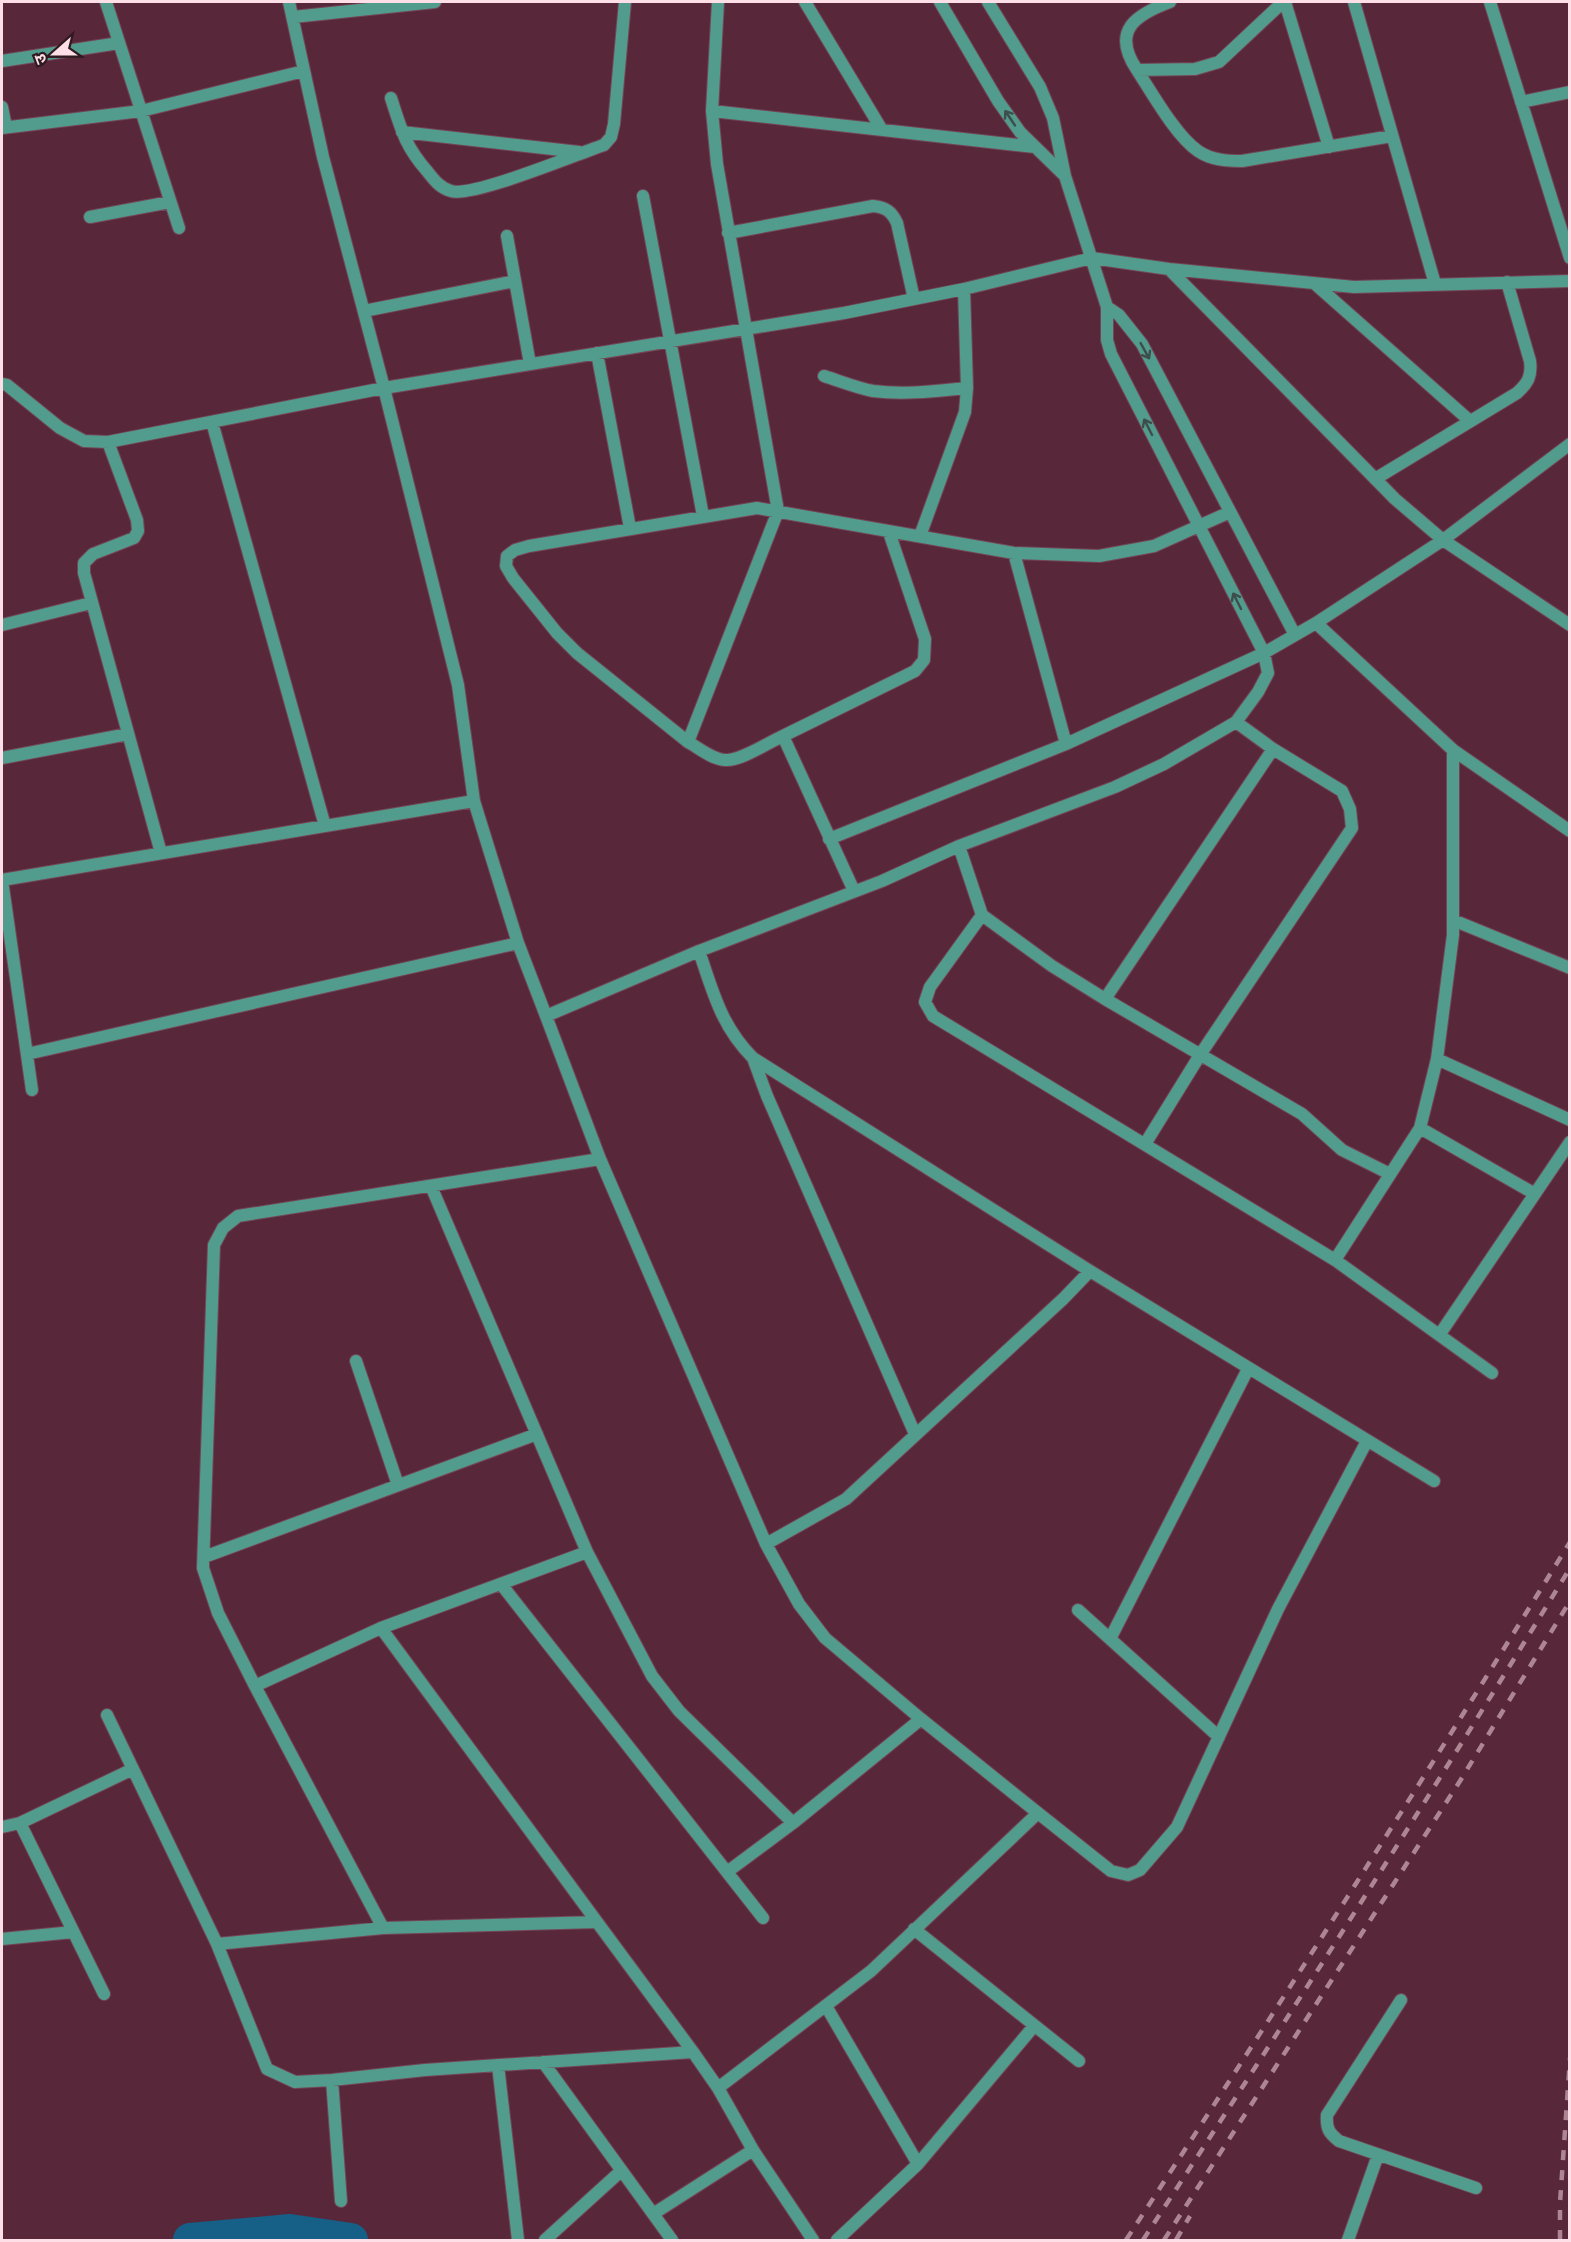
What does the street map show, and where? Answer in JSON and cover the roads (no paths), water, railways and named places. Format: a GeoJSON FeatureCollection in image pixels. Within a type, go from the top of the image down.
{"type":"FeatureCollection","features":[{"type":"Feature","properties":{"kind":"street"},"geometry":{"type":"LineString","coordinates":[[106,2],[178,228]]}},
{"type":"Feature","properties":{"kind":"street"},"geometry":{"type":"LineString","coordinates":[[289,2],[323,157],[384,388],[458,685],[474,801],[518,943],[600,1159],[766,1544],[799,1604],[825,1638],[921,1719],[1111,1871],[1128,1875],[1140,1870],[1177,1827],[1278,1609],[1367,1441]]}},
{"type":"Feature","properties":{"kind":"street"},"geometry":{"type":"LineString","coordinates":[[292,17],[435,2]]}},
{"type":"Feature","properties":{"kind":"street"},"geometry":{"type":"LineString","coordinates":[[391,98],[411,153],[438,184],[452,192],[468,192],[488,186],[604,145],[611,136],[614,124],[625,2]]}},
{"type":"Feature","properties":{"kind":"street"},"geometry":{"type":"LineString","coordinates":[[687,742],[778,511],[717,164],[712,111],[718,2]]}},
{"type":"Feature","properties":{"kind":"street"},"geometry":{"type":"LineString","coordinates":[[805,2],[882,130]]}},
{"type":"Feature","properties":{"kind":"street"},"geometry":{"type":"LineString","coordinates":[[940,2],[998,101],[1020,132],[1065,176]]}},
{"type":"Feature","properties":{"kind":"street"},"geometry":{"type":"LineString","coordinates":[[546,1016],[699,951],[882,881],[959,846],[1115,787],[1164,764],[1236,722],[1258,692],[1268,673],[1264,653],[1111,354],[1107,340],[1107,307],[1065,176],[1053,118],[1040,87],[988,2]]}},
{"type":"Feature","properties":{"kind":"street"},"geometry":{"type":"LineString","coordinates":[[1170,2],[1142,6],[1127,32],[1126,45],[1130,60],[1185,140],[1199,152],[1221,161],[1242,161],[1392,136]]}},
{"type":"Feature","properties":{"kind":"street"},"geometry":{"type":"LineString","coordinates":[[1137,70],[1209,67],[1219,62],[1284,2],[1329,147]]}},
{"type":"Feature","properties":{"kind":"street"},"geometry":{"type":"LineString","coordinates":[[1354,2],[1435,284]]}},
{"type":"Feature","properties":{"kind":"street"},"geometry":{"type":"LineString","coordinates":[[1490,2],[1569,258]]}},
{"type":"Feature","properties":{"kind":"street"},"geometry":{"type":"LineString","coordinates":[[2,62],[119,43]]}},
{"type":"Feature","properties":{"kind":"street"},"geometry":{"type":"LineString","coordinates":[[2,107],[4,127],[141,111],[304,71]]}},
{"type":"Feature","properties":{"kind":"street"},"geometry":{"type":"LineString","coordinates":[[1521,102],[1569,92]]}},
{"type":"Feature","properties":{"kind":"street"},"geometry":{"type":"LineString","coordinates":[[712,111],[1035,147]]}},
{"type":"Feature","properties":{"kind":"street"},"geometry":{"type":"LineString","coordinates":[[402,132],[582,153]]}},
{"type":"Feature","properties":{"kind":"street"},"geometry":{"type":"LineString","coordinates":[[644,196],[703,516]]}},
{"type":"Feature","properties":{"kind":"street"},"geometry":{"type":"LineString","coordinates":[[90,217],[170,202]]}},
{"type":"Feature","properties":{"kind":"street"},"geometry":{"type":"LineString","coordinates":[[728,233],[873,206],[884,207],[897,223],[914,299]]}},
{"type":"Feature","properties":{"kind":"street"},"geometry":{"type":"LineString","coordinates":[[507,236],[530,364]]}},
{"type":"Feature","properties":{"kind":"street"},"geometry":{"type":"LineString","coordinates":[[2,384],[60,428],[84,441],[108,442],[384,388],[844,313],[964,289],[1092,258],[1169,269],[1354,287],[1569,281]]}},
{"type":"Feature","properties":{"kind":"street"},"geometry":{"type":"LineString","coordinates":[[1169,269],[1395,499],[1443,540],[1569,625]]}},
{"type":"Feature","properties":{"kind":"street"},"geometry":{"type":"LineString","coordinates":[[364,311],[515,281]]}},
{"type":"Feature","properties":{"kind":"street"},"geometry":{"type":"LineString","coordinates":[[1375,479],[1516,393],[1526,384],[1532,374],[1530,361],[1507,282]]}},
{"type":"Feature","properties":{"kind":"street"},"geometry":{"type":"LineString","coordinates":[[1314,283],[1470,421]]}},
{"type":"Feature","properties":{"kind":"street"},"geometry":{"type":"LineString","coordinates":[[920,536],[965,412],[967,388],[964,289]]}},
{"type":"Feature","properties":{"kind":"street"},"geometry":{"type":"LineString","coordinates":[[1107,307],[1119,315],[1142,344],[1295,635]]}},
{"type":"Feature","properties":{"kind":"street"},"geometry":{"type":"LineString","coordinates":[[597,353],[630,528]]}},
{"type":"Feature","properties":{"kind":"street"},"geometry":{"type":"LineString","coordinates":[[824,376],[871,390],[888,392],[910,393],[967,388]]}},
{"type":"Feature","properties":{"kind":"street"},"geometry":{"type":"LineString","coordinates":[[212,422],[324,826]]}},
{"type":"Feature","properties":{"kind":"street"},"geometry":{"type":"LineString","coordinates":[[108,442],[137,520],[138,531],[134,538],[93,554],[84,563],[84,573],[161,853]]}},
{"type":"Feature","properties":{"kind":"street"},"geometry":{"type":"LineString","coordinates":[[829,839],[1066,744],[1264,653],[1316,623],[1443,540],[1569,444]]}},
{"type":"Feature","properties":{"kind":"street"},"geometry":{"type":"LineString","coordinates":[[890,532],[926,639],[924,660],[915,671],[738,758],[727,761],[718,759],[687,742],[577,653],[549,624],[506,566],[507,556],[515,550],[529,546],[758,508],[1014,553],[1099,556],[1154,546],[1230,512]]}},
{"type":"Feature","properties":{"kind":"street"},"geometry":{"type":"LineString","coordinates":[[1014,553],[1066,744]]}},
{"type":"Feature","properties":{"kind":"street"},"geometry":{"type":"LineString","coordinates":[[2,625],[92,603]]}},
{"type":"Feature","properties":{"kind":"street"},"geometry":{"type":"LineString","coordinates":[[1316,623],[1453,750],[1569,831]]}},
{"type":"Feature","properties":{"kind":"street"},"geometry":{"type":"LineString","coordinates":[[1145,1144],[1200,1055],[1352,828],[1350,809],[1342,791],[1273,749],[1236,722]]}},
{"type":"Feature","properties":{"kind":"street"},"geometry":{"type":"LineString","coordinates":[[2,758],[128,734]]}},
{"type":"Feature","properties":{"kind":"street"},"geometry":{"type":"LineString","coordinates":[[783,736],[854,891]]}},
{"type":"Feature","properties":{"kind":"street"},"geometry":{"type":"LineString","coordinates":[[1105,999],[1273,749]]}},
{"type":"Feature","properties":{"kind":"street"},"geometry":{"type":"LineString","coordinates":[[1335,1260],[1420,1128],[1437,1059],[1453,935],[1453,750]]}},
{"type":"Feature","properties":{"kind":"street"},"geometry":{"type":"LineString","coordinates":[[32,1090],[2,880],[474,801]]}},
{"type":"Feature","properties":{"kind":"street"},"geometry":{"type":"LineString","coordinates":[[959,846],[982,915],[1052,966],[1302,1114],[1342,1150],[1390,1174]]}},
{"type":"Feature","properties":{"kind":"street"},"geometry":{"type":"LineString","coordinates":[[982,915],[930,987],[925,1002],[933,1016],[1335,1260],[1492,1373]]}},
{"type":"Feature","properties":{"kind":"street"},"geometry":{"type":"LineString","coordinates":[[1453,920],[1569,968]]}},
{"type":"Feature","properties":{"kind":"street"},"geometry":{"type":"LineString","coordinates":[[27,1054],[518,943]]}},
{"type":"Feature","properties":{"kind":"street"},"geometry":{"type":"LineString","coordinates":[[699,951],[720,1014],[741,1046],[753,1058],[1090,1271],[1434,1481]]}},
{"type":"Feature","properties":{"kind":"street"},"geometry":{"type":"LineString","coordinates":[[753,1058],[767,1096],[915,1434]]}},
{"type":"Feature","properties":{"kind":"street"},"geometry":{"type":"LineString","coordinates":[[1437,1059],[1569,1120]]}},
{"type":"Feature","properties":{"kind":"street"},"geometry":{"type":"LineString","coordinates":[[1420,1128],[1535,1194]]}},
{"type":"Feature","properties":{"kind":"street"},"geometry":{"type":"LineString","coordinates":[[1440,1334],[1569,1142]]}},
{"type":"Feature","properties":{"kind":"street"},"geometry":{"type":"LineString","coordinates":[[383,1928],[218,1613],[203,1568],[214,1245],[223,1228],[238,1216],[600,1159]]}},
{"type":"Feature","properties":{"kind":"street"},"geometry":{"type":"LineString","coordinates":[[431,1186],[587,1552],[652,1676],[680,1711],[793,1823]]}},
{"type":"Feature","properties":{"kind":"street"},"geometry":{"type":"LineString","coordinates":[[766,1544],[846,1499],[1090,1271]]}},
{"type":"Feature","properties":{"kind":"street"},"geometry":{"type":"LineString","coordinates":[[356,1361],[398,1485]]}},
{"type":"Feature","properties":{"kind":"street"},"geometry":{"type":"LineString","coordinates":[[1110,1639],[1248,1369]]}},
{"type":"Feature","properties":{"kind":"street"},"geometry":{"type":"LineString","coordinates":[[204,1557],[537,1434]]}},
{"type":"Feature","properties":{"kind":"street"},"geometry":{"type":"LineString","coordinates":[[255,1686],[381,1628],[587,1552]]}},
{"type":"Feature","properties":{"kind":"street"},"geometry":{"type":"LineString","coordinates":[[501,1584],[763,1918]]}},
{"type":"Feature","properties":{"kind":"street"},"geometry":{"type":"LineString","coordinates":[[1078,1610],[1219,1737]]}},
{"type":"Feature","properties":{"kind":"street"},"geometry":{"type":"LineString","coordinates":[[381,1628],[693,2052],[718,2088],[753,2150],[813,2241]]}},
{"type":"Feature","properties":{"kind":"street"},"geometry":{"type":"LineString","coordinates":[[107,1715],[217,1944],[267,2069],[294,2082],[425,2070],[693,2052]]}},
{"type":"Feature","properties":{"kind":"street"},"geometry":{"type":"LineString","coordinates":[[727,1872],[793,1823],[921,1719]]}},
{"type":"Feature","properties":{"kind":"street"},"geometry":{"type":"LineString","coordinates":[[2,1827],[20,1823],[133,1770]]}},
{"type":"Feature","properties":{"kind":"street"},"geometry":{"type":"LineString","coordinates":[[718,2088],[871,1971],[1038,1813]]}},
{"type":"Feature","properties":{"kind":"street"},"geometry":{"type":"LineString","coordinates":[[20,1823],[104,1994]]}},
{"type":"Feature","properties":{"kind":"street"},"geometry":{"type":"LineString","coordinates":[[217,1944],[383,1928],[597,1922]]}},
{"type":"Feature","properties":{"kind":"street"},"geometry":{"type":"LineString","coordinates":[[914,1929],[1079,2061]]}},
{"type":"Feature","properties":{"kind":"street"},"geometry":{"type":"LineString","coordinates":[[2,1939],[73,1932]]}},
{"type":"Feature","properties":{"kind":"street"},"geometry":{"type":"LineString","coordinates":[[1401,2000],[1327,2115],[1326,2125],[1329,2134],[1339,2141],[1476,2188]]}},
{"type":"Feature","properties":{"kind":"street"},"geometry":{"type":"LineString","coordinates":[[826,2006],[918,2164]]}},
{"type":"Feature","properties":{"kind":"street"},"geometry":{"type":"LineString","coordinates":[[837,2241],[918,2164],[1034,2025]]}},
{"type":"Feature","properties":{"kind":"street"},"geometry":{"type":"LineString","coordinates":[[543,2062],[672,2241]]}},
{"type":"Feature","properties":{"kind":"street"},"geometry":{"type":"LineString","coordinates":[[498,2065],[518,2241]]}},
{"type":"Feature","properties":{"kind":"street"},"geometry":{"type":"LineString","coordinates":[[332,2080],[341,2201]]}},
{"type":"Feature","properties":{"kind":"street"},"geometry":{"type":"LineString","coordinates":[[653,2214],[753,2150]]}},
{"type":"Feature","properties":{"kind":"street"},"geometry":{"type":"LineString","coordinates":[[1348,2241],[1378,2155]]}},
{"type":"Feature","properties":{"kind":"street"},"geometry":{"type":"LineString","coordinates":[[545,2241],[621,2171]]}},
{"type":"Feature","properties":{"kind":"waterway"},"geometry":{"type":"LineString","coordinates":[[190,2240],[290,2231],[351,2240]]}},
{"type":"Feature","properties":{"kind":"railway"},"geometry":{"type":"LineString","coordinates":[[1126,2240],[1239,2067],[1570,1542]]}},
{"type":"Feature","properties":{"kind":"railway"},"geometry":{"type":"LineString","coordinates":[[1143,2240],[1359,1906],[1570,1568]]}},
{"type":"Feature","properties":{"kind":"railway"},"geometry":{"type":"LineString","coordinates":[[1164,2240],[1460,1781],[1570,1601]]}},
{"type":"Feature","properties":{"kind":"railway"},"geometry":{"type":"LineString","coordinates":[[1560,2240],[1560,2203],[1570,2058]]}},
{"type":"Feature","properties":{"kind":"railway"},"geometry":{"type":"LineString","coordinates":[[1176,2240],[1190,2216]]}}]}
